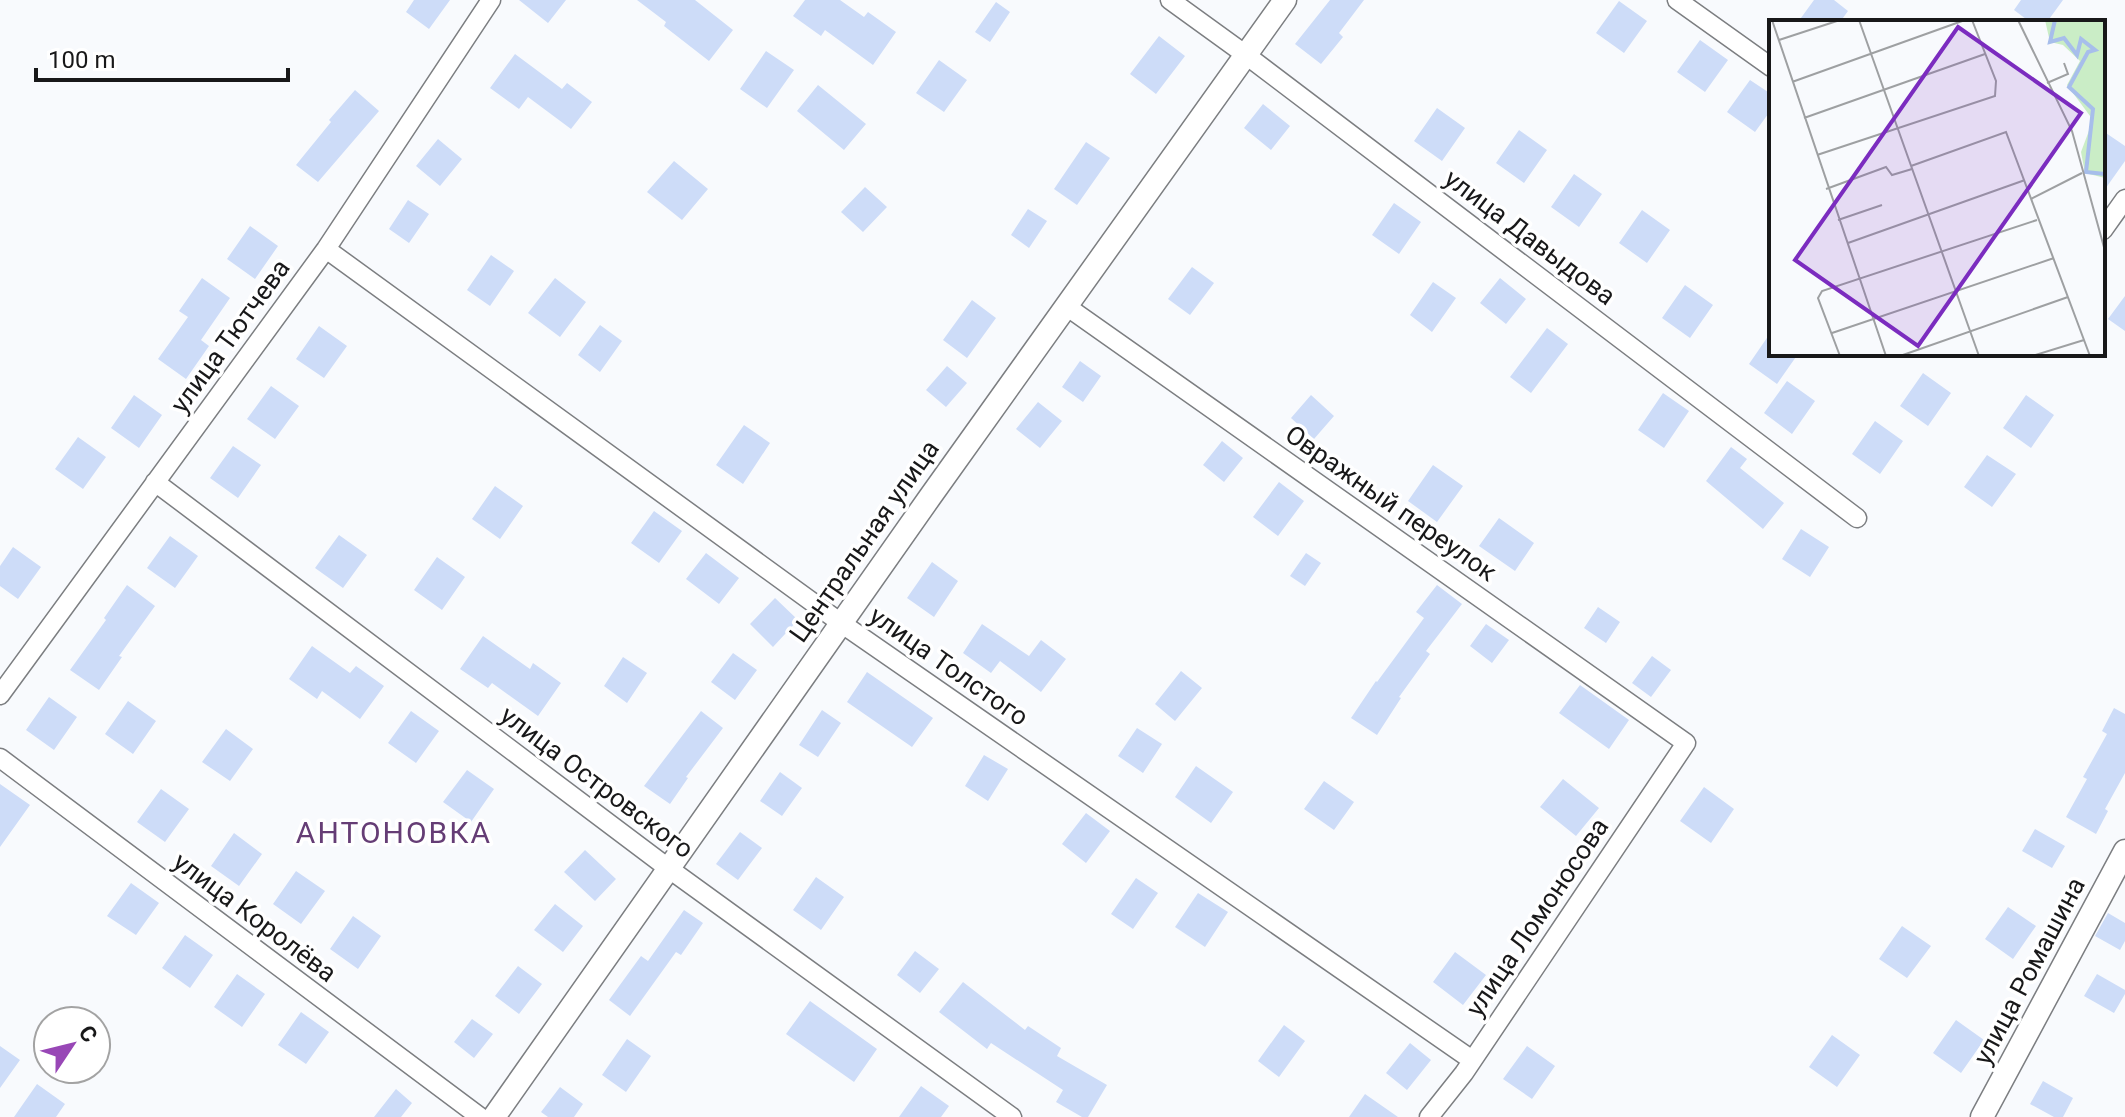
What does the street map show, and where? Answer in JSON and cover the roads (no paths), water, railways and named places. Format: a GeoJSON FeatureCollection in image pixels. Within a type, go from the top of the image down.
{"type":"FeatureCollection","features":[{"type":"Feature","properties":{"kind":"street","name":"улица Тютчева"},"geometry":{"type":"LineString","coordinates":[[0,695],[326,249],[491,0]]}},
{"type":"Feature","properties":{"kind":"street","name":"улица Давыдова"},"geometry":{"type":"LineString","coordinates":[[1170,0],[1857,518]]}},
{"type":"Feature","properties":{"kind":"street","name":"Центральная улица"},"geometry":{"type":"LineString","coordinates":[[494,1117],[1285,0]]}},
{"type":"Feature","properties":{"kind":"street"},"geometry":{"type":"LineString","coordinates":[[1677,0],[1769,66]]}},
{"type":"Feature","properties":{"kind":"street"},"geometry":{"type":"LineString","coordinates":[[2105,227],[2125,199]]}},
{"type":"Feature","properties":{"kind":"street","name":"улица Толстого"},"geometry":{"type":"LineString","coordinates":[[326,249],[841,623],[1472,1060]]}},
{"type":"Feature","properties":{"kind":"street","name":"Овражный переулок"},"geometry":{"type":"LineString","coordinates":[[1066,306],[1686,743]]}},
{"type":"Feature","properties":{"kind":"street","name":"улица Островского"},"geometry":{"type":"LineString","coordinates":[[155,482],[668,868],[1012,1117]]}},
{"type":"Feature","properties":{"kind":"street","name":"улица Ломоносова"},"geometry":{"type":"LineString","coordinates":[[1429,1117],[1472,1060],[1686,743]]}},
{"type":"Feature","properties":{"kind":"street","name":"улица Королёва"},"geometry":{"type":"LineString","coordinates":[[0,758],[480,1117]]}},
{"type":"Feature","properties":{"kind":"street","name":"улица Ромашина"},"geometry":{"type":"LineString","coordinates":[[1982,1117],[2125,851]]}},
{"type":"Feature","properties":{"kind":"district","name":"АНТОНОВКА"},"geometry":{"type":"Point","coordinates":[394,832]}}]}
